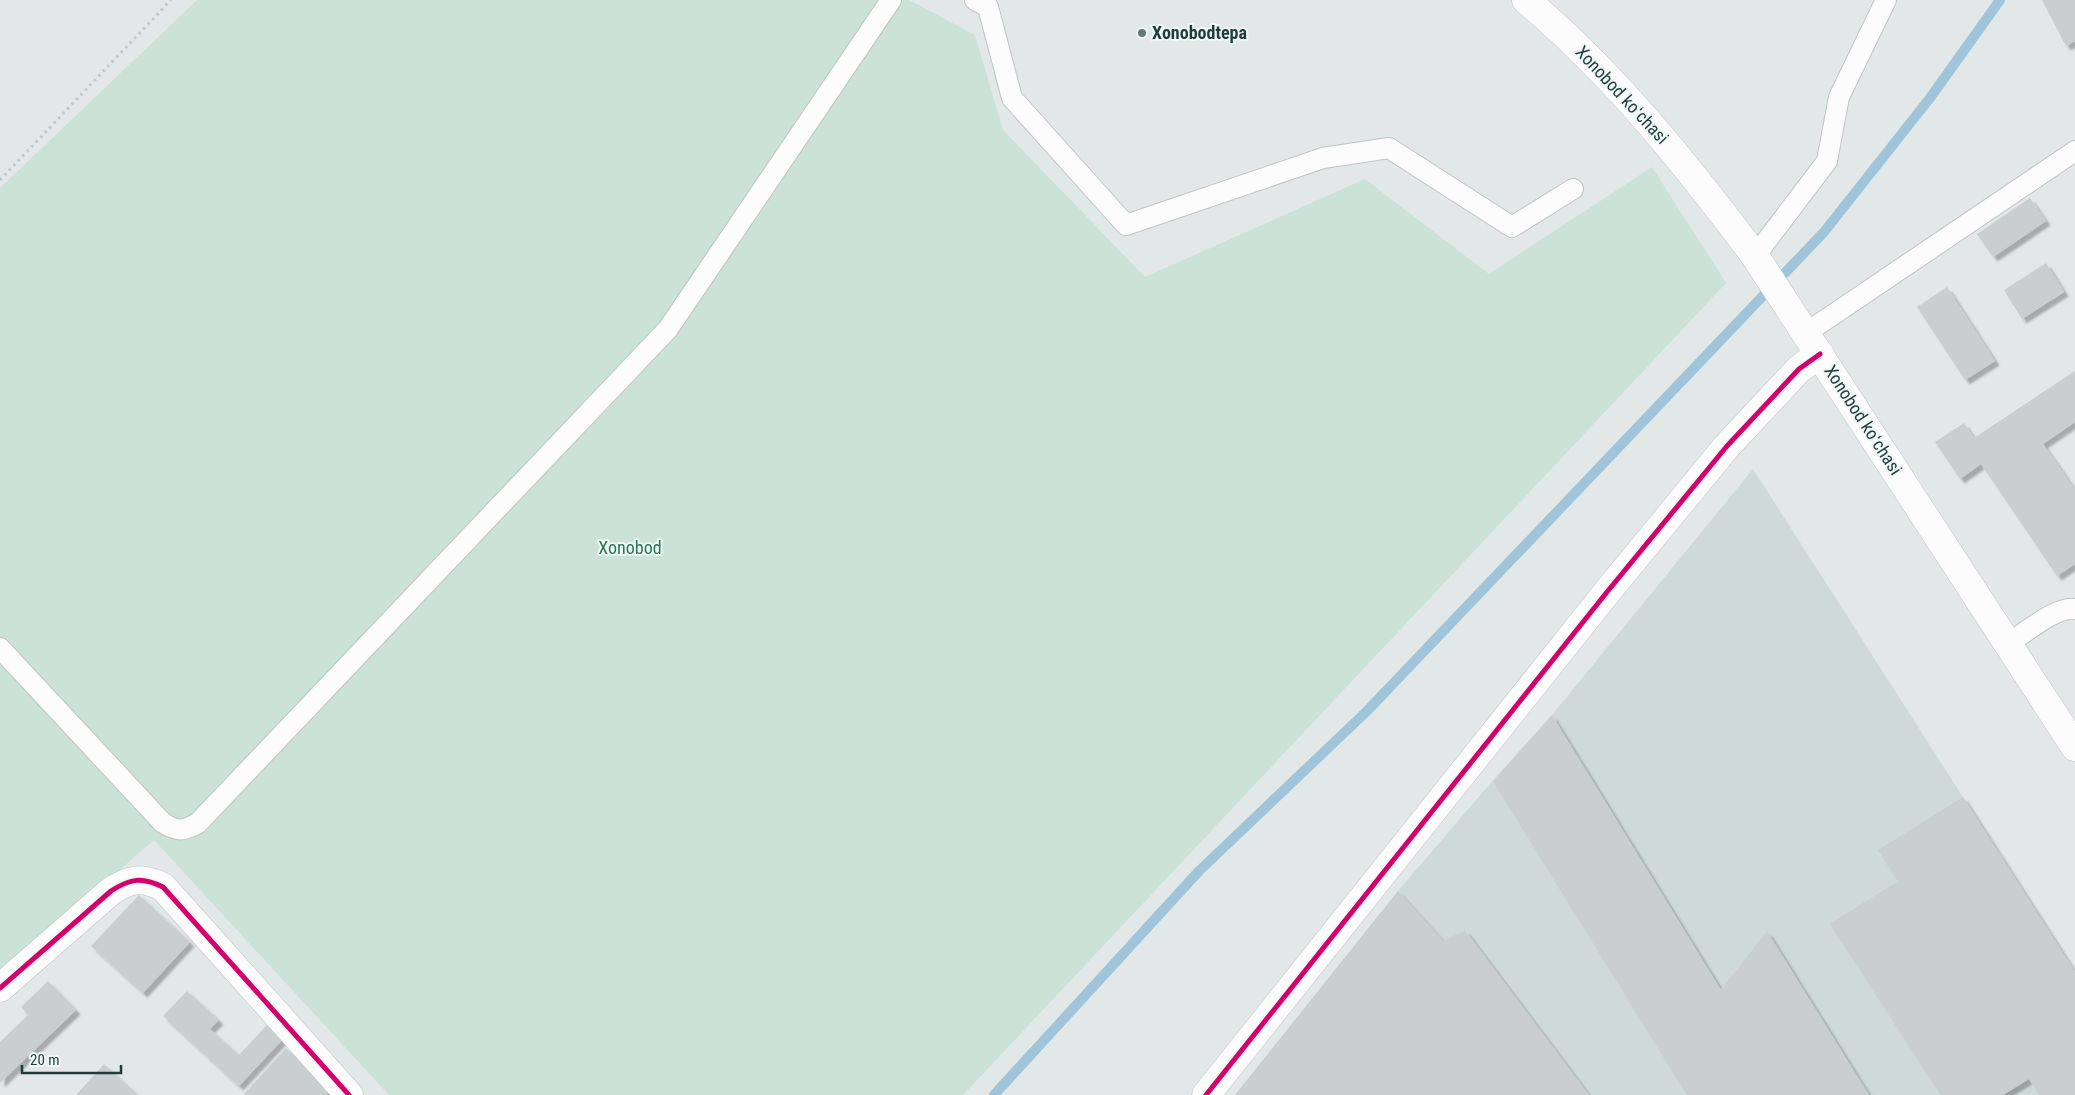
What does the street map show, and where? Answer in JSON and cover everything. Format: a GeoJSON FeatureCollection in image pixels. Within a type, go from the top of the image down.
{"type":"FeatureCollection","features":[{"type":"Feature","properties":{"kind":"street","name":"Xonobod koʻchasi"},"geometry":{"type":"LineString","coordinates":[[1526,0],[1582,50],[1642,113],[1707,192],[1761,264],[2075,747]]}},
{"type":"Feature","properties":{"kind":"street"},"geometry":{"type":"LineString","coordinates":[[1206,1095],[1606,592],[1727,446],[1799,368],[1813,344]]}},
{"type":"Feature","properties":{"kind":"street"},"geometry":{"type":"LineString","coordinates":[[0,988],[111,891],[126,882],[148,880],[163,888],[349,1095]]}},
{"type":"Feature","properties":{"kind":"lane"},"geometry":{"type":"LineString","coordinates":[[0,648],[163,823],[181,831],[198,823],[668,328],[891,0]]}},
{"type":"Feature","properties":{"kind":"lane"},"geometry":{"type":"LineString","coordinates":[[975,0],[988,7],[1012,98],[1126,225],[1324,158],[1389,148],[1512,227],[1573,189]]}},
{"type":"Feature","properties":{"kind":"lane"},"geometry":{"type":"LineString","coordinates":[[1761,264],[1827,161],[1840,97],[1886,0]]}},
{"type":"Feature","properties":{"kind":"lane"},"geometry":{"type":"LineString","coordinates":[[1813,344],[2075,151]]}},
{"type":"Feature","properties":{"kind":"lane"},"geometry":{"type":"LineString","coordinates":[[2008,644],[2058,611],[2069,608],[2075,609]]}},
{"type":"Feature","properties":{"kind":"path"},"geometry":{"type":"LineString","coordinates":[[0,180],[171,0]]}},
{"type":"Feature","properties":{"kind":"shaded area"},"geometry":{"type":"Polygon","coordinates":[[[1753,469],[2075,972],[2075,1095],[1235,1095],[1398,891],[1552,715],[1753,469]]]}},
{"type":"Feature","properties":{"kind":"green space","name":"Xonobod"},"geometry":{"type":"Polygon","coordinates":[[[197,0],[909,0],[975,35],[1003,130],[1145,277],[1365,179],[1489,274],[1652,167],[1726,283],[963,1095],[389,1095],[154,840],[0,974],[0,188],[197,0]]]}},
{"type":"Feature","properties":{"kind":"building"},"geometry":{"type":"Polygon","coordinates":[[[2042,0],[2075,0],[2075,41],[2066,46],[2042,0]]]}},
{"type":"Feature","properties":{"kind":"building"},"geometry":{"type":"Polygon","coordinates":[[[2030,198],[2046,221],[1993,257],[1977,234],[2030,198]]]}},
{"type":"Feature","properties":{"kind":"building"},"geometry":{"type":"Polygon","coordinates":[[[2046,263],[2064,292],[2022,319],[2004,290],[2046,263]]]}},
{"type":"Feature","properties":{"kind":"building"},"geometry":{"type":"Polygon","coordinates":[[[1947,287],[1995,361],[1965,380],[1917,307],[1947,287]]]}},
{"type":"Feature","properties":{"kind":"building"},"geometry":{"type":"Polygon","coordinates":[[[2075,371],[2075,422],[2043,444],[2075,490],[2075,564],[2057,576],[1981,464],[1960,479],[1935,442],[1964,423],[1974,438],[2075,371]]]}},
{"type":"Feature","properties":{"kind":"building"},"geometry":{"type":"Polygon","coordinates":[[[1552,715],[1721,990],[1767,931],[1869,1095],[1687,1095],[1493,781],[1552,715]]]}},
{"type":"Feature","properties":{"kind":"building"},"geometry":{"type":"Polygon","coordinates":[[[1963,797],[2075,972],[2075,1095],[2039,1095],[2029,1079],[2003,1095],[1941,1095],[1830,924],[1898,881],[1878,850],[1963,797]]]}},
{"type":"Feature","properties":{"kind":"building"},"geometry":{"type":"Polygon","coordinates":[[[1398,891],[1443,941],[1465,930],[1589,1095],[1235,1095],[1398,891]]]}},
{"type":"Feature","properties":{"kind":"building"},"geometry":{"type":"Polygon","coordinates":[[[139,895],[190,942],[143,993],[91,946],[139,895]]]}},
{"type":"Feature","properties":{"kind":"building"},"geometry":{"type":"Polygon","coordinates":[[[48,981],[76,1010],[0,1083],[0,1042],[28,1015],[21,1007],[48,981]]]}},
{"type":"Feature","properties":{"kind":"building"},"geometry":{"type":"Polygon","coordinates":[[[187,991],[219,1020],[210,1029],[239,1055],[267,1025],[283,1039],[239,1086],[163,1016],[187,991]]]}},
{"type":"Feature","properties":{"kind":"building"},"geometry":{"type":"Polygon","coordinates":[[[286,1048],[331,1089],[326,1095],[245,1095],[244,1094],[286,1048]]]}},
{"type":"Feature","properties":{"kind":"building"},"geometry":{"type":"Polygon","coordinates":[[[104,1064],[138,1095],[76,1095],[104,1064]]]}},
{"type":"Feature","properties":{"kind":"waterway"},"geometry":{"type":"LineString","coordinates":[[994,1095],[1199,871],[1367,711],[1824,232],[1930,98],[2000,0]]}},
{"type":"Feature","properties":{"kind":"cycle path"},"geometry":{"type":"LineString","coordinates":[[1206,1095],[1607,592],[1727,446],[1799,369],[1820,354]]}},
{"type":"Feature","properties":{"kind":"cycle path"},"geometry":{"type":"LineString","coordinates":[[0,988],[111,891],[125,883],[143,880],[163,887],[349,1095]]}},
{"type":"Feature","properties":{"kind":"place","name":"Xonobodtepa"},"geometry":{"type":"Point","coordinates":[1142,33]}}]}
